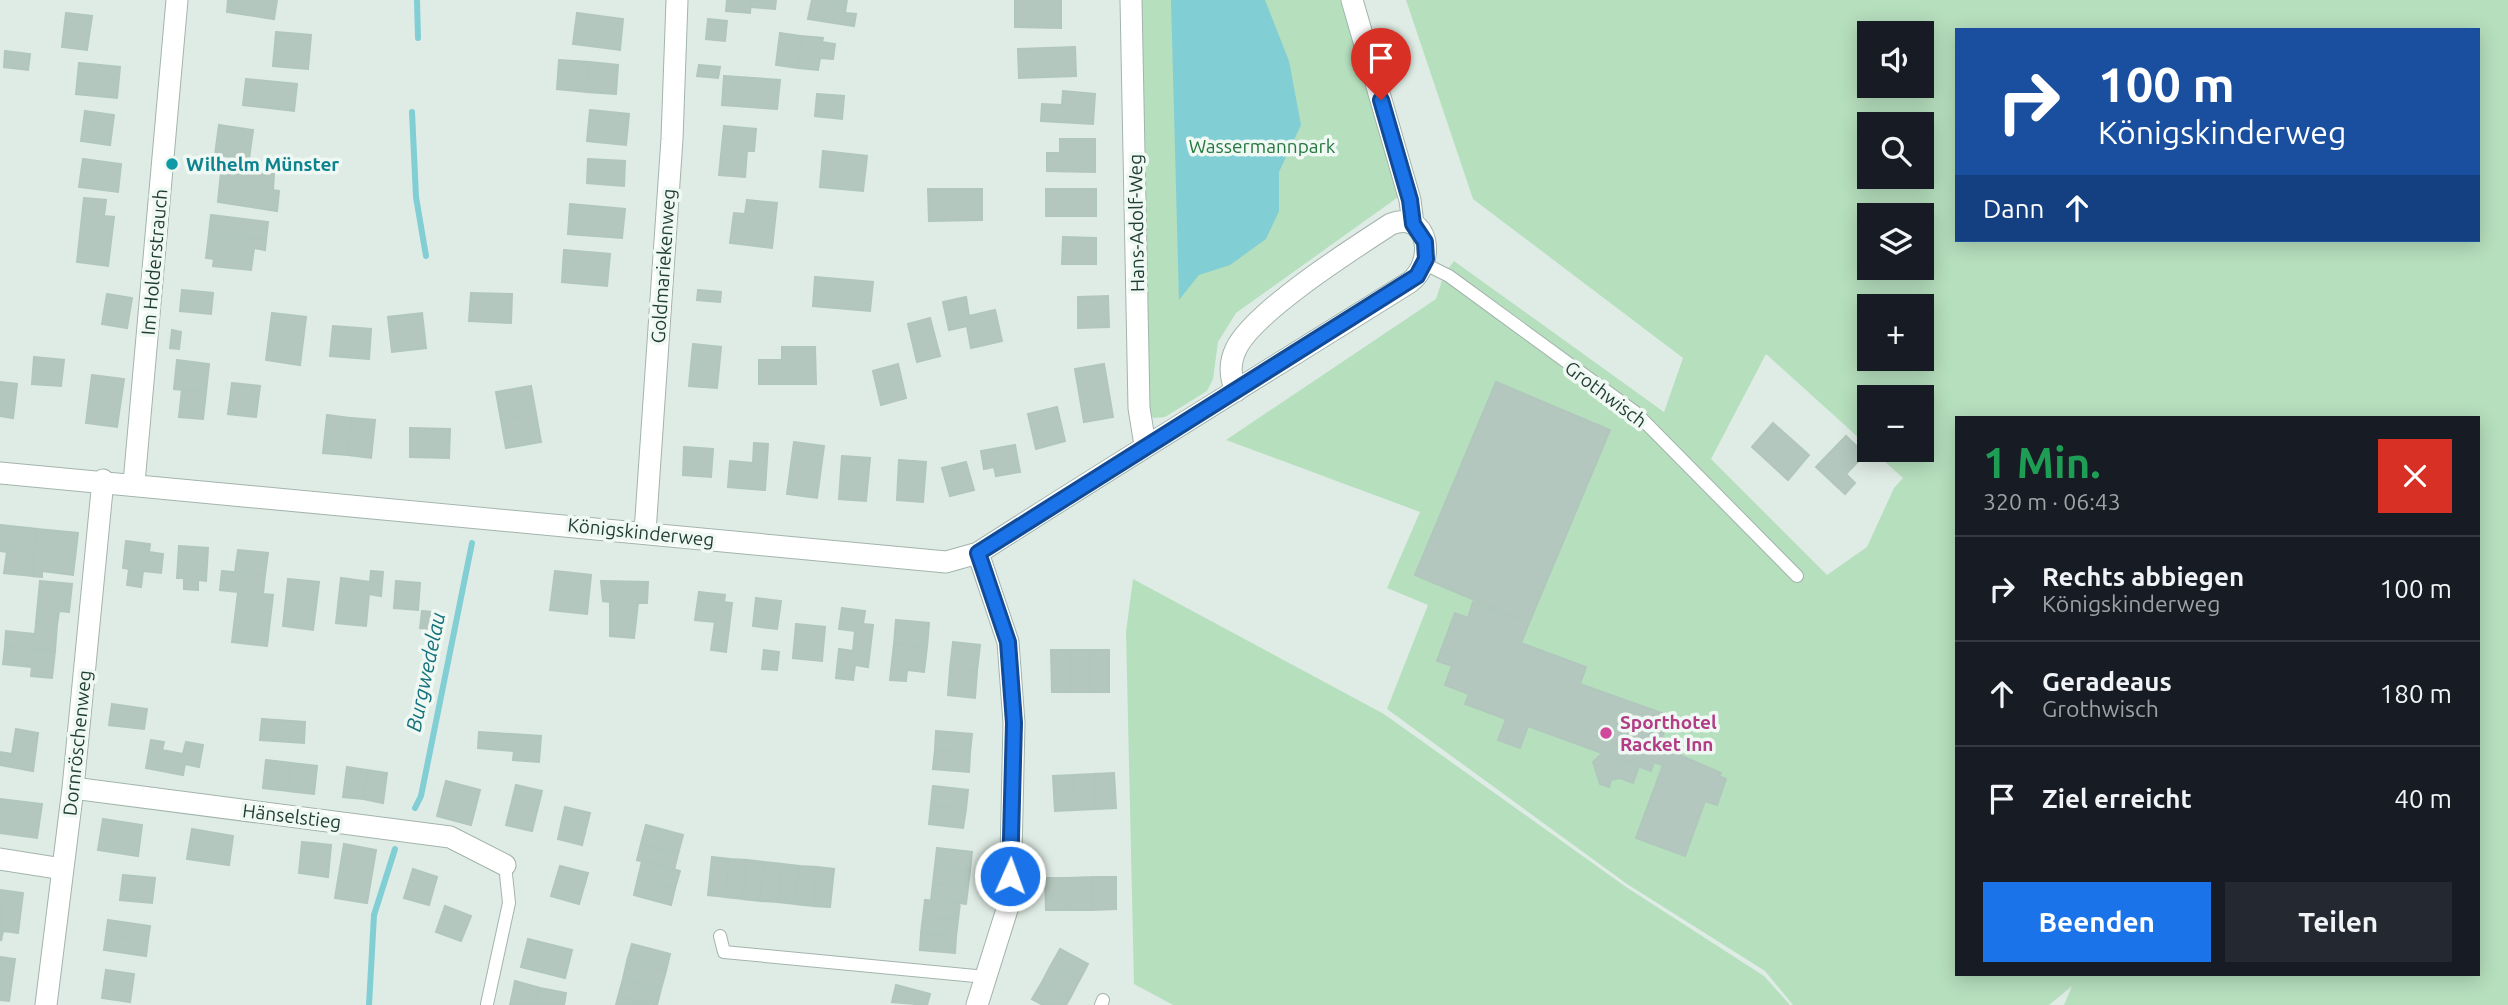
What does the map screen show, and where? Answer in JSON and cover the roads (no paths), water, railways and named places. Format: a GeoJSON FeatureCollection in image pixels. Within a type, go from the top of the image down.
{"type":"FeatureCollection","features":[{"type":"Feature","properties":{"kind":"street","name":"Im Holderstrauch"},"geometry":{"type":"LineString","coordinates":[[134,483],[177,0]]}},
{"type":"Feature","properties":{"kind":"street","name":"Goldmariekenweg"},"geometry":{"type":"LineString","coordinates":[[645,532],[672,139],[677,0]]}},
{"type":"Feature","properties":{"kind":"street","name":"Hans-Adolf-Weg"},"geometry":{"type":"LineString","coordinates":[[1131,0],[1139,408],[1145,445]]}},
{"type":"Feature","properties":{"kind":"street"},"geometry":{"type":"LineString","coordinates":[[1352,0],[1410,200],[1413,224],[1425,242],[1425,264]]}},
{"type":"Feature","properties":{"kind":"street"},"geometry":{"type":"LineString","coordinates":[[1236,391],[1231,364],[1241,339],[1253,327],[1305,282],[1370,238],[1398,221],[1413,224]]}},
{"type":"Feature","properties":{"kind":"street","name":"Königskinderweg"},"geometry":{"type":"LineString","coordinates":[[0,472],[946,562],[978,553],[1145,445],[1410,282],[1425,264]]}},
{"type":"Feature","properties":{"kind":"street","name":"Dornröschenweg"},"geometry":{"type":"LineString","coordinates":[[46,1005],[73,788],[103,480]]}},
{"type":"Feature","properties":{"kind":"street"},"geometry":{"type":"LineString","coordinates":[[976,1005],[1010,900],[1014,723],[1008,642],[978,553]]}},
{"type":"Feature","properties":{"kind":"street","name":"Hänselstieg"},"geometry":{"type":"LineString","coordinates":[[73,788],[450,837],[506,865]]}},
{"type":"Feature","properties":{"kind":"street"},"geometry":{"type":"LineString","coordinates":[[0,859],[63,869]]}},
{"type":"Feature","properties":{"kind":"lane","name":"Grothwisch"},"geometry":{"type":"LineString","coordinates":[[1425,264],[1449,276],[1635,412],[1797,576]]}},
{"type":"Feature","properties":{"kind":"lane"},"geometry":{"type":"LineString","coordinates":[[487,1004],[509,903],[506,865]]}},
{"type":"Feature","properties":{"kind":"lane"},"geometry":{"type":"LineString","coordinates":[[720,936],[724,952],[986,977]]}},
{"type":"Feature","properties":{"kind":"water"},"geometry":{"type":"Polygon","coordinates":[[[1171,0],[1265,0],[1289,61],[1301,125],[1279,172],[1279,211],[1266,239],[1230,265],[1199,275],[1179,300],[1171,0]]]}},
{"type":"Feature","properties":{"kind":"waterway","name":"Burgwedelau"},"geometry":{"type":"LineString","coordinates":[[417,0],[418,38]]}},
{"type":"Feature","properties":{"kind":"waterway","name":"Burgwedelau"},"geometry":{"type":"LineString","coordinates":[[412,112],[416,197],[426,256]]}},
{"type":"Feature","properties":{"kind":"waterway","name":"Burgwedelau"},"geometry":{"type":"LineString","coordinates":[[415,808],[421,796],[472,543]]}},
{"type":"Feature","properties":{"kind":"waterway","name":"Burgwedelau"},"geometry":{"type":"LineString","coordinates":[[369,1005],[374,915],[395,849]]}},
{"type":"Feature","properties":{"kind":"place","name":"Wilhelm Münster"},"geometry":{"type":"Point","coordinates":[172,164]}},
{"type":"Feature","properties":{"kind":"place","name":"Sporthotel Racket Inn"},"geometry":{"type":"Point","coordinates":[1606,733]}},
{"type":"Feature","properties":{"kind":"park label","name":"Wassermannpark"},"geometry":{"type":"Point","coordinates":[1262,146]}}]}
